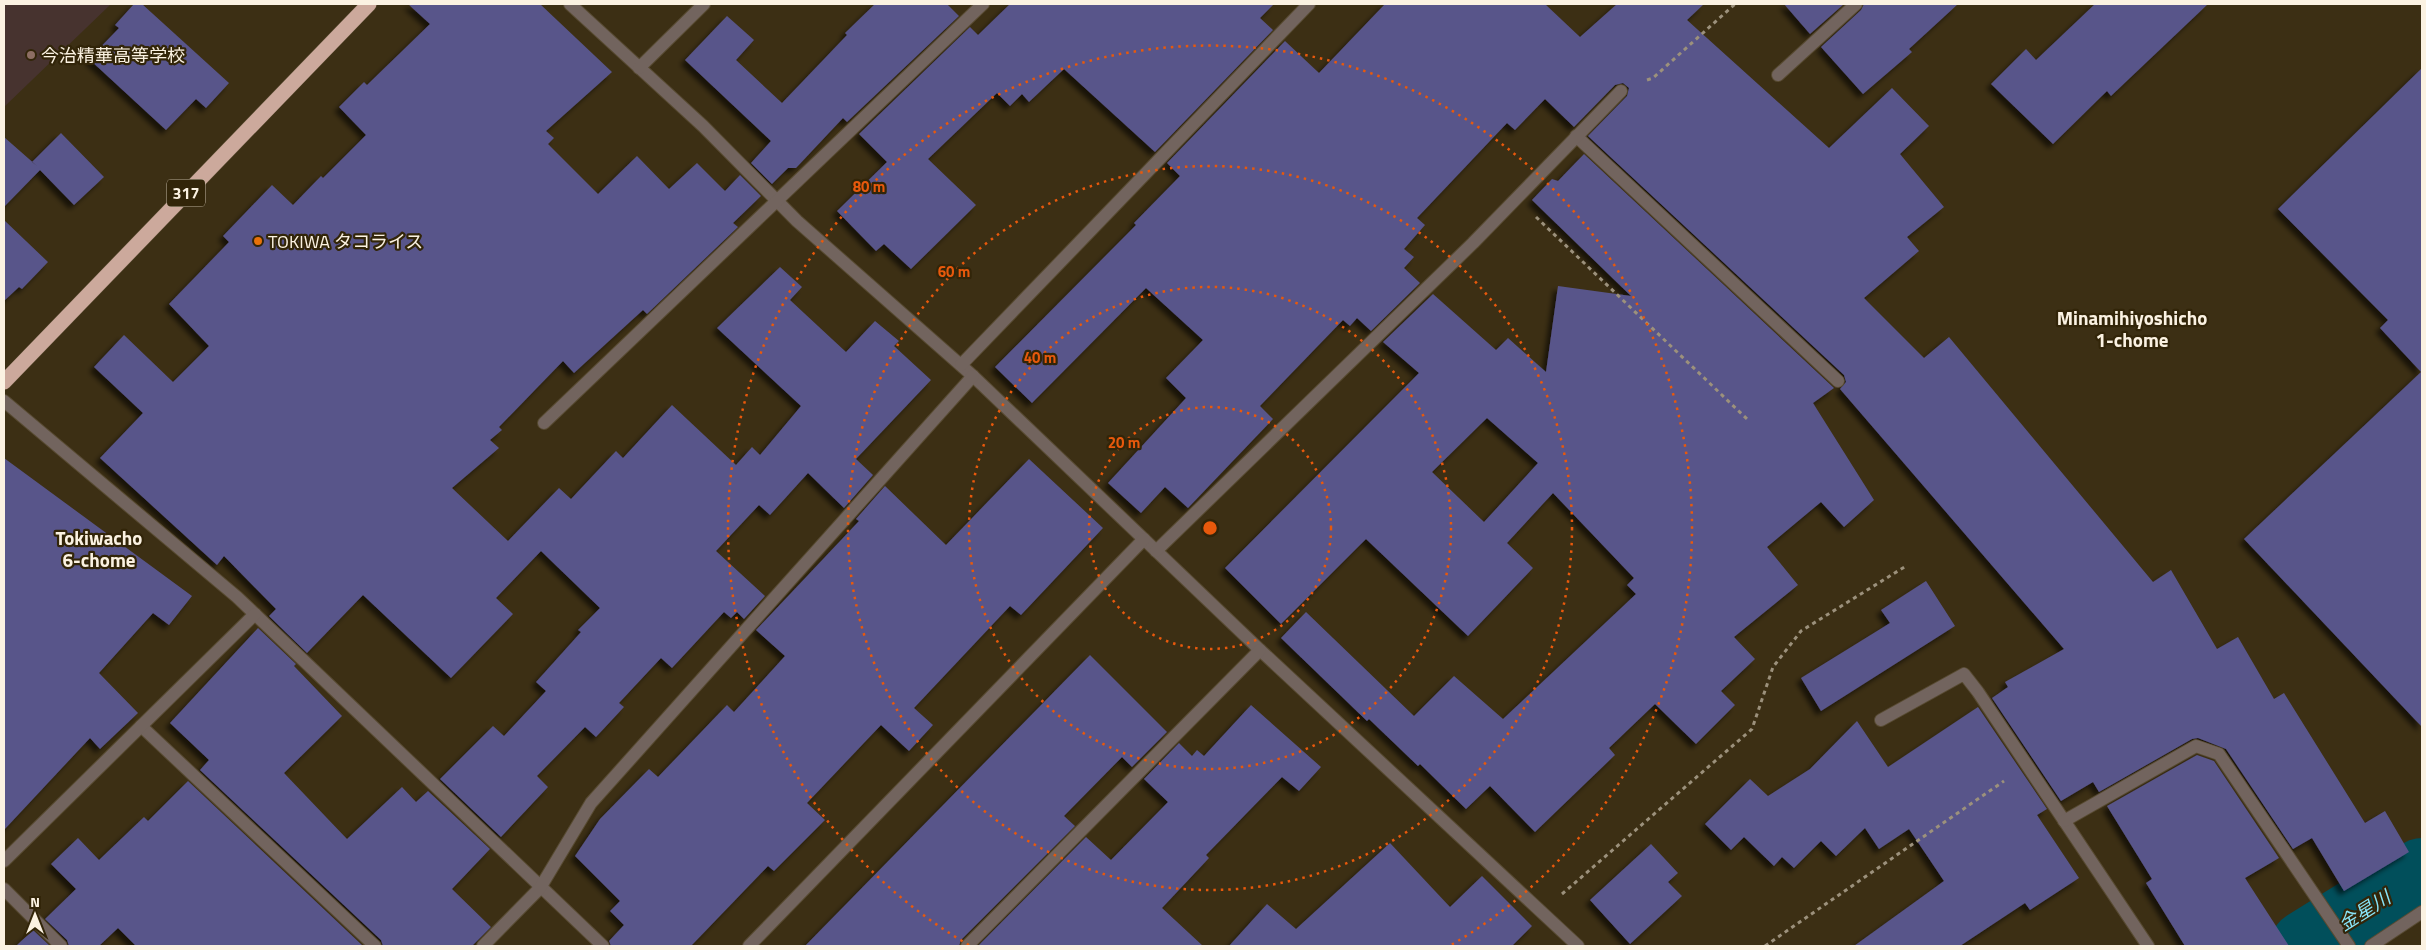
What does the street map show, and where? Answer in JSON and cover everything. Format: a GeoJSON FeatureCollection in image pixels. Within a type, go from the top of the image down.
{"type":"FeatureCollection","features":[{"type":"Feature","properties":{"kind":"highway","name":"317"},"geometry":{"type":"LineString","coordinates":[[4,382],[369,4]]}},
{"type":"Feature","properties":{"kind":"street"},"geometry":{"type":"LineString","coordinates":[[570,4],[703,126],[797,221],[973,376],[1260,650],[1578,946]]}},
{"type":"Feature","properties":{"kind":"street"},"geometry":{"type":"LineString","coordinates":[[639,68],[704,4]]}},
{"type":"Feature","properties":{"kind":"street"},"geometry":{"type":"LineString","coordinates":[[544,422],[984,4]]}},
{"type":"Feature","properties":{"kind":"street"},"geometry":{"type":"LineString","coordinates":[[961,365],[1309,4]]}},
{"type":"Feature","properties":{"kind":"street"},"geometry":{"type":"LineString","coordinates":[[1778,75],[1856,4]]}},
{"type":"Feature","properties":{"kind":"street"},"geometry":{"type":"LineString","coordinates":[[1156,551],[1517,198],[1621,91]]}},
{"type":"Feature","properties":{"kind":"street"},"geometry":{"type":"LineString","coordinates":[[1576,136],[1838,381]]}},
{"type":"Feature","properties":{"kind":"street"},"geometry":{"type":"LineString","coordinates":[[483,946],[540,888],[591,804],[973,376]]}},
{"type":"Feature","properties":{"kind":"street"},"geometry":{"type":"LineString","coordinates":[[4,401],[255,614],[540,888],[603,946]]}},
{"type":"Feature","properties":{"kind":"street"},"geometry":{"type":"LineString","coordinates":[[749,946],[1144,539]]}},
{"type":"Feature","properties":{"kind":"street"},"geometry":{"type":"LineString","coordinates":[[4,861],[255,614]]}},
{"type":"Feature","properties":{"kind":"street"},"geometry":{"type":"LineString","coordinates":[[967,946],[1260,650]]}},
{"type":"Feature","properties":{"kind":"street"},"geometry":{"type":"LineString","coordinates":[[1881,720],[1964,674],[1978,692],[2148,946]]}},
{"type":"Feature","properties":{"kind":"street"},"geometry":{"type":"LineString","coordinates":[[141,726],[374,946]]}},
{"type":"Feature","properties":{"kind":"street"},"geometry":{"type":"LineString","coordinates":[[2064,821],[2196,746],[2219,754],[2349,946]]}},
{"type":"Feature","properties":{"kind":"street"},"geometry":{"type":"LineString","coordinates":[[4,889],[60,946]]}},
{"type":"Feature","properties":{"kind":"street"},"geometry":{"type":"LineString","coordinates":[[2371,946],[2422,912]]}},
{"type":"Feature","properties":{"kind":"path"},"geometry":{"type":"LineString","coordinates":[[1621,91],[1653,78],[1735,4]]}},
{"type":"Feature","properties":{"kind":"path"},"geometry":{"type":"LineString","coordinates":[[1517,198],[1747,419]]}},
{"type":"Feature","properties":{"kind":"path"},"geometry":{"type":"LineString","coordinates":[[1542,912],[1752,729],[1773,667],[1801,631],[1906,566]]}},
{"type":"Feature","properties":{"kind":"path"},"geometry":{"type":"LineString","coordinates":[[1765,946],[2027,765]]}},
{"type":"Feature","properties":{"kind":"shaded area","name":"今治精華高等学校"},"geometry":{"type":"Polygon","coordinates":[[[4,4],[111,4],[4,107],[4,4]]]}},
{"type":"Feature","properties":{"kind":"building"},"geometry":{"type":"Polygon","coordinates":[[[134,4],[142,4],[229,83],[206,108],[196,99],[166,130],[89,59],[119,28],[115,25],[134,4]]]}},
{"type":"Feature","properties":{"kind":"building"},"geometry":{"type":"Polygon","coordinates":[[[408,4],[540,4],[612,72],[546,131],[554,138],[548,144],[598,194],[637,156],[669,189],[697,163],[725,191],[740,175],[761,196],[733,223],[738,227],[647,314],[643,310],[574,373],[563,361],[499,427],[502,430],[490,440],[499,448],[452,488],[508,541],[559,488],[571,499],[616,451],[623,458],[672,405],[736,465],[752,447],[760,455],[801,406],[717,328],[780,267],[802,287],[790,300],[846,352],[875,321],[899,341],[894,346],[931,380],[856,459],[873,475],[844,508],[808,473],[770,515],[759,505],[716,551],[765,596],[744,619],[737,612],[731,618],[724,612],[672,668],[661,658],[619,703],[624,707],[596,737],[585,727],[537,776],[548,787],[501,837],[440,779],[493,726],[504,736],[546,691],[536,682],[581,632],[578,630],[600,608],[541,551],[496,598],[513,614],[451,678],[363,595],[307,653],[269,616],[276,609],[224,556],[217,565],[100,458],[143,413],[94,367],[124,335],[173,382],[209,346],[169,304],[229,242],[223,236],[272,185],[293,205],[321,176],[323,178],[366,135],[339,107],[364,82],[367,85],[430,24],[408,4]]]}},
{"type":"Feature","properties":{"kind":"building"},"geometry":{"type":"Polygon","coordinates":[[[875,4],[947,4],[959,16],[847,122],[843,118],[796,168],[788,168],[772,184],[751,163],[771,141],[685,60],[727,16],[754,40],[736,60],[782,103],[847,35],[845,33],[875,4]]]}},
{"type":"Feature","properties":{"kind":"building"},"geometry":{"type":"Polygon","coordinates":[[[1010,4],[1274,4],[1260,18],[1273,30],[1155,152],[1064,69],[1029,102],[1022,94],[1010,106],[997,93],[928,159],[976,205],[911,269],[884,244],[876,251],[837,211],[887,162],[859,134],[970,27],[978,35],[1010,4]]]}},
{"type":"Feature","properties":{"kind":"building"},"geometry":{"type":"Polygon","coordinates":[[[1385,4],[1545,4],[1580,37],[1617,4],[1704,4],[1687,20],[1829,148],[1892,88],[1929,126],[1900,154],[1944,207],[1907,237],[1919,251],[1864,298],[1924,358],[1949,337],[2153,582],[2171,570],[2217,649],[2238,637],[2274,699],[2284,693],[2365,823],[2385,811],[2409,852],[2344,891],[2312,838],[2293,849],[2226,749],[2198,738],[2192,739],[2099,792],[2093,782],[2061,801],[1992,698],[2008,687],[2005,682],[2064,649],[1840,389],[1846,382],[1844,375],[1588,136],[1627,96],[1629,88],[1623,83],[1615,85],[1574,127],[1545,99],[1515,130],[1507,123],[1417,218],[1425,225],[1404,249],[1414,257],[1404,268],[1420,283],[1371,331],[1357,318],[1350,326],[1343,320],[1260,406],[1273,419],[1188,508],[1165,487],[1141,513],[1108,483],[1186,398],[1166,378],[1203,340],[1146,288],[1032,403],[995,367],[1136,225],[1134,223],[1180,176],[1167,163],[1285,41],[1319,73],[1385,4]]]}},
{"type":"Feature","properties":{"kind":"building"},"geometry":{"type":"Polygon","coordinates":[[[1784,4],[1844,4],[1810,34],[1784,4]]]}},
{"type":"Feature","properties":{"kind":"building"},"geometry":{"type":"Polygon","coordinates":[[[1864,4],[1958,4],[1909,49],[1912,52],[1863,94],[1821,47],[1861,10],[1864,4]]]}},
{"type":"Feature","properties":{"kind":"building"},"geometry":{"type":"Polygon","coordinates":[[[2095,4],[2208,4],[2111,96],[2107,91],[2053,144],[1991,84],[2026,49],[2036,60],[2095,4]]]}},
{"type":"Feature","properties":{"kind":"building"},"geometry":{"type":"Polygon","coordinates":[[[2422,68],[2422,727],[2244,539],[2421,372],[2380,328],[2388,320],[2278,209],[2422,68]]]}},
{"type":"Feature","properties":{"kind":"building"},"geometry":{"type":"Polygon","coordinates":[[[61,133],[104,177],[74,205],[40,170],[4,207],[4,137],[32,162],[61,133]]]}},
{"type":"Feature","properties":{"kind":"building"},"geometry":{"type":"Polygon","coordinates":[[[1584,154],[1834,388],[1813,403],[1874,500],[1844,527],[1821,502],[1767,547],[1798,585],[1734,637],[1755,659],[1721,691],[1735,705],[1696,744],[1655,704],[1609,748],[1615,755],[1535,832],[1490,786],[1466,809],[1420,764],[1418,766],[1369,719],[1367,721],[1281,638],[1306,612],[1414,716],[1454,676],[1503,719],[1636,594],[1627,585],[1634,578],[1553,493],[1507,543],[1533,568],[1468,636],[1366,539],[1281,624],[1225,568],[1419,373],[1383,342],[1433,294],[1496,350],[1508,338],[1546,372],[1558,286],[1631,296],[1532,200],[1552,179],[1558,181],[1584,154]],[[1487,418],[1432,472],[1484,522],[1538,463],[1487,418]]]}},
{"type":"Feature","properties":{"kind":"building"},"geometry":{"type":"Polygon","coordinates":[[[4,220],[48,262],[22,289],[19,287],[4,301],[4,220]]]}},
{"type":"Feature","properties":{"kind":"building"},"geometry":{"type":"Polygon","coordinates":[[[4,458],[192,596],[169,625],[153,613],[99,673],[138,713],[100,749],[90,738],[4,830],[4,458]]]}},
{"type":"Feature","properties":{"kind":"building"},"geometry":{"type":"Polygon","coordinates":[[[1029,459],[1103,528],[1021,615],[1010,606],[914,708],[933,725],[909,751],[881,725],[807,803],[825,820],[774,871],[768,866],[691,946],[611,946],[609,941],[624,925],[610,911],[620,901],[575,856],[600,819],[649,769],[658,777],[727,705],[734,712],[785,656],[756,630],[859,521],[856,519],[885,486],[946,545],[1029,459]]]}},
{"type":"Feature","properties":{"kind":"building"},"geometry":{"type":"Polygon","coordinates":[[[1926,581],[1955,626],[1821,711],[1801,678],[1890,623],[1881,610],[1926,581]]]}},
{"type":"Feature","properties":{"kind":"building"},"geometry":{"type":"Polygon","coordinates":[[[258,628],[296,664],[294,666],[342,716],[284,773],[347,839],[402,787],[416,802],[428,791],[490,849],[452,889],[491,927],[472,946],[383,946],[381,940],[200,770],[209,760],[170,723],[258,628]]]}},
{"type":"Feature","properties":{"kind":"building"},"geometry":{"type":"Polygon","coordinates":[[[1090,655],[1167,732],[1132,767],[1122,757],[1064,816],[1075,826],[961,940],[959,946],[805,946],[1090,655]]]}},
{"type":"Feature","properties":{"kind":"building"},"geometry":{"type":"Polygon","coordinates":[[[1251,705],[1321,767],[1299,791],[1282,777],[1206,855],[1209,858],[1162,908],[1203,946],[978,946],[1086,837],[1111,860],[1168,802],[1144,779],[1179,743],[1192,756],[1197,750],[1204,756],[1251,705]]]}},
{"type":"Feature","properties":{"kind":"building"},"geometry":{"type":"Polygon","coordinates":[[[1978,707],[2047,809],[2037,815],[2079,878],[2030,910],[2025,903],[1960,946],[1854,946],[1944,881],[1909,829],[1879,849],[1865,828],[1836,856],[1821,841],[1794,868],[1782,857],[1774,866],[1744,837],[1731,850],[1705,824],[1750,779],[1768,796],[1810,769],[1857,721],[1888,767],[1978,707]]]}},
{"type":"Feature","properties":{"kind":"building"},"geometry":{"type":"Polygon","coordinates":[[[2197,755],[2214,761],[2279,858],[2245,878],[2289,946],[2185,946],[2146,883],[2152,879],[2107,806],[2197,755]]]}},
{"type":"Feature","properties":{"kind":"building"},"geometry":{"type":"Polygon","coordinates":[[[188,781],[363,946],[136,946],[118,928],[99,946],[69,946],[67,940],[45,919],[76,889],[51,864],[78,838],[99,860],[144,817],[148,821],[188,781]]]}},
{"type":"Feature","properties":{"kind":"building"},"geometry":{"type":"Polygon","coordinates":[[[1390,843],[1450,907],[1482,876],[1532,926],[1512,946],[1229,946],[1267,904],[1296,929],[1390,843]]]}},
{"type":"Feature","properties":{"kind":"building"},"geometry":{"type":"Polygon","coordinates":[[[1651,844],[1678,873],[1668,882],[1682,896],[1630,944],[1590,900],[1651,844]]]}},
{"type":"Feature","properties":{"kind":"building"},"geometry":{"type":"Polygon","coordinates":[[[33,930],[50,946],[16,946],[33,930]]]}},
{"type":"Feature","properties":{"kind":"waterway","name":"金星川"},"geometry":{"type":"LineString","coordinates":[[2306,946],[2422,874]]}},
{"type":"Feature","properties":{"kind":"place","name":"今治精華高等学校"},"geometry":{"type":"Point","coordinates":[31,55]}},
{"type":"Feature","properties":{"kind":"place","name":"TOKIWA タコライス"},"geometry":{"type":"Point","coordinates":[258,241]}},
{"type":"Feature","properties":{"kind":"district","name":"Minamihiyoshicho 1-chome"},"geometry":{"type":"Point","coordinates":[2132,328]}},
{"type":"Feature","properties":{"kind":"district","name":"Tokiwacho 6-chome"},"geometry":{"type":"Point","coordinates":[99,548]}}]}
